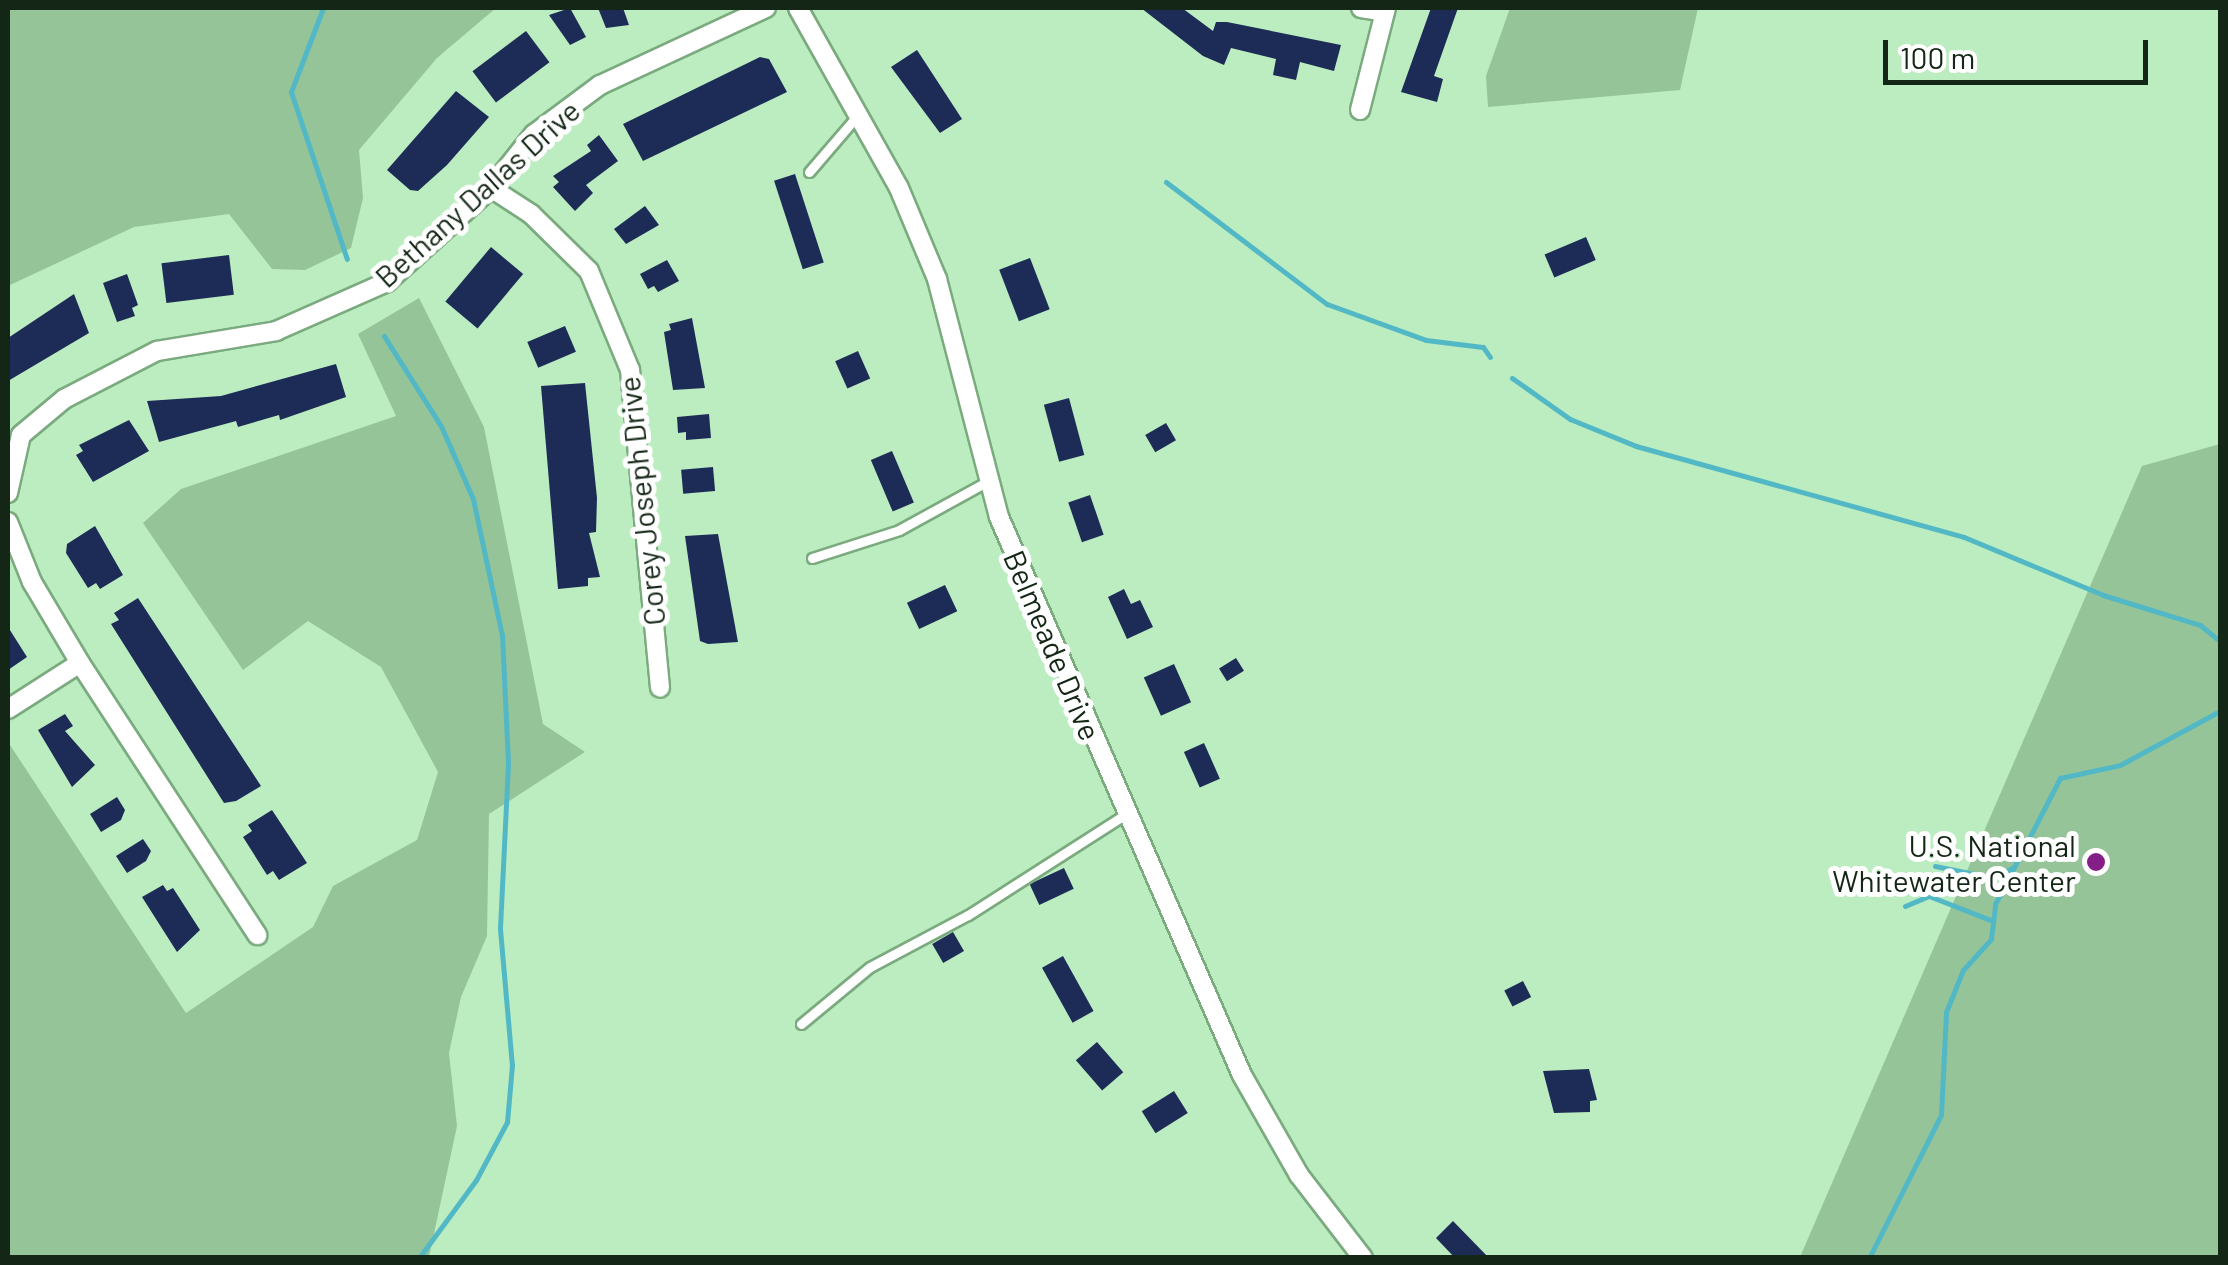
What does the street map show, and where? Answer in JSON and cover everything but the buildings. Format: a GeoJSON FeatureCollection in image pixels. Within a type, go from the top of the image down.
{"type":"FeatureCollection","features":[{"type":"Feature","properties":{"kind":"street","name":"Bethany Dallas Drive"},"geometry":{"type":"LineString","coordinates":[[8,493],[14,431],[64,399],[157,351],[276,332],[387,282],[490,188],[534,134],[600,85],[766,8]]}},
{"type":"Feature","properties":{"kind":"street","name":"Belmeade Drive"},"geometry":{"type":"LineString","coordinates":[[798,8],[859,114],[937,279],[988,481],[1028,592],[1242,1075],[1299,1175],[1363,1258]]}},
{"type":"Feature","properties":{"kind":"street"},"geometry":{"type":"LineString","coordinates":[[1360,110],[1386,10],[1361,8]]}},
{"type":"Feature","properties":{"kind":"street","name":"Corey Joseph Drive"},"geometry":{"type":"LineString","coordinates":[[490,188],[530,214],[589,271],[630,370],[660,688]]}},
{"type":"Feature","properties":{"kind":"street"},"geometry":{"type":"LineString","coordinates":[[8,522],[32,582],[80,663],[256,935]]}},
{"type":"Feature","properties":{"kind":"street"},"geometry":{"type":"LineString","coordinates":[[8,709],[80,663]]}},
{"type":"Feature","properties":{"kind":"lane"},"geometry":{"type":"LineString","coordinates":[[809,172],[859,114]]}},
{"type":"Feature","properties":{"kind":"lane"},"geometry":{"type":"LineString","coordinates":[[812,558],[899,530],[988,481]]}},
{"type":"Feature","properties":{"kind":"lane"},"geometry":{"type":"LineString","coordinates":[[801,1024],[870,966],[968,915],[1126,814]]}},
{"type":"Feature","properties":{"kind":"green space"},"geometry":{"type":"Polygon","coordinates":[[[8,8],[496,8],[437,58],[359,150],[363,198],[351,248],[305,270],[272,269],[229,214],[134,227],[8,286],[8,8]]]}},
{"type":"Feature","properties":{"kind":"green space"},"geometry":{"type":"Polygon","coordinates":[[[1510,8],[1698,8],[1680,90],[1488,107],[1486,76],[1510,8]]]}},
{"type":"Feature","properties":{"kind":"green space"},"geometry":{"type":"Polygon","coordinates":[[[419,298],[484,427],[543,724],[585,752],[489,814],[487,936],[461,997],[449,1053],[457,1126],[429,1257],[8,1257],[8,742],[186,1013],[313,927],[333,886],[417,840],[438,772],[381,667],[308,621],[243,670],[143,523],[181,489],[396,416],[358,334],[419,298]]]}},
{"type":"Feature","properties":{"kind":"green space","name":"U.S. National Whitewater Center"},"geometry":{"type":"Polygon","coordinates":[[[2220,444],[2220,1257],[1800,1257],[2142,466],[2220,444]]]}},
{"type":"Feature","properties":{"kind":"waterway"},"geometry":{"type":"LineString","coordinates":[[323,8],[291,92],[347,259]]}},
{"type":"Feature","properties":{"kind":"waterway"},"geometry":{"type":"LineString","coordinates":[[1166,182],[1327,304],[1426,340],[1483,347],[1490,357]]}},
{"type":"Feature","properties":{"kind":"waterway"},"geometry":{"type":"LineString","coordinates":[[384,336],[441,426],[473,499],[502,635],[508,764],[500,929],[512,1065],[507,1122],[476,1180],[419,1258]]}},
{"type":"Feature","properties":{"kind":"waterway"},"geometry":{"type":"LineString","coordinates":[[1512,378],[1570,419],[1636,446],[1964,537],[2103,595],[2200,625],[2220,641]]}},
{"type":"Feature","properties":{"kind":"waterway"},"geometry":{"type":"LineString","coordinates":[[1869,1258],[1941,1115],[1946,1012],[1963,970],[1991,939],[1995,904],[2060,778],[2120,765],[2220,711]]}},
{"type":"Feature","properties":{"kind":"waterway"},"geometry":{"type":"LineString","coordinates":[[1935,866],[1994,878],[2012,868]]}},
{"type":"Feature","properties":{"kind":"waterway"},"geometry":{"type":"LineString","coordinates":[[1905,906],[1929,896],[1993,921]]}},
{"type":"Feature","properties":{"kind":"place","name":"U.S. National Whitewater Center"},"geometry":{"type":"Point","coordinates":[2096,862]}}]}
